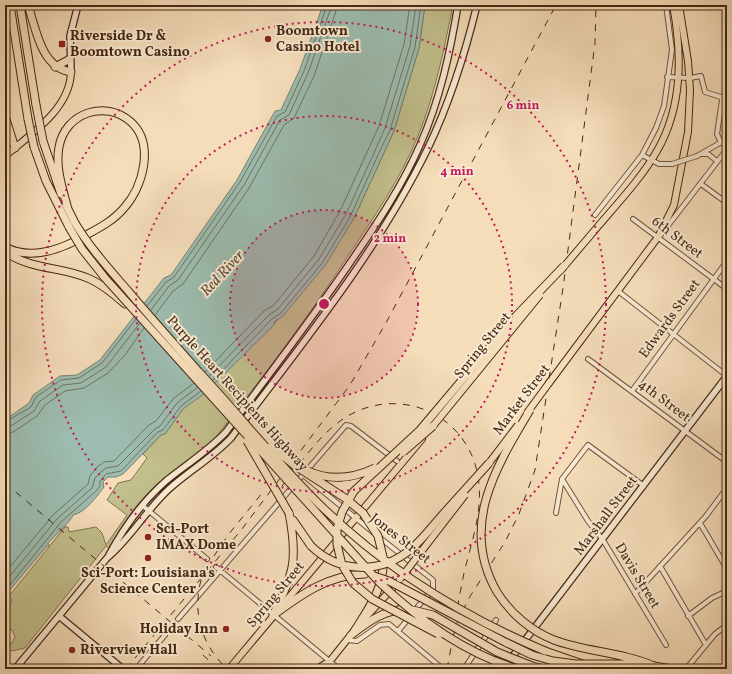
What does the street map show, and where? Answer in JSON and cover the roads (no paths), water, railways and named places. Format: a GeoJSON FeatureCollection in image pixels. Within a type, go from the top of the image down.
{"type":"FeatureCollection","features":[{"type":"Feature","properties":{"kind":"highway"},"geometry":{"type":"LineString","coordinates":[[5,38],[6,5]]}},
{"type":"Feature","properties":{"kind":"highway","name":"Purple Heart Recipients Highway"},"geometry":{"type":"LineString","coordinates":[[10,5],[28,118],[34,147],[46,181],[68,227],[88,256],[139,316],[244,429],[322,506],[360,541],[390,564],[467,614],[544,651],[597,669]]}},
{"type":"Feature","properties":{"kind":"highway","name":"Purple Heart Recipients Highway"},"geometry":{"type":"LineString","coordinates":[[20,5],[36,105],[43,141],[53,176],[75,223],[94,252],[244,429],[379,582],[416,614],[465,646],[518,669]]}},
{"type":"Feature","properties":{"kind":"highway"},"geometry":{"type":"LineString","coordinates":[[28,5],[44,52],[55,67],[71,72]]}},
{"type":"Feature","properties":{"kind":"highway"},"geometry":{"type":"LineString","coordinates":[[55,67],[70,59]]}},
{"type":"Feature","properties":{"kind":"highway"},"geometry":{"type":"LineString","coordinates":[[5,247],[12,251],[26,253],[45,252],[64,247],[107,223],[124,208],[137,188],[143,164],[144,150],[138,131],[132,123],[124,117],[106,111],[87,113],[76,118],[63,134],[59,147],[58,164],[68,209]]}},
{"type":"Feature","properties":{"kind":"highway"},"geometry":{"type":"LineString","coordinates":[[5,116],[15,148]]}},
{"type":"Feature","properties":{"kind":"highway"},"geometry":{"type":"LineString","coordinates":[[5,252],[28,264],[89,279],[102,286],[139,316]]}},
{"type":"Feature","properties":{"kind":"highway"},"geometry":{"type":"LineString","coordinates":[[465,646],[445,638],[378,602],[358,588],[348,576],[340,558],[337,544],[338,522],[344,505],[354,491],[420,430],[516,316],[564,266]]}},
{"type":"Feature","properties":{"kind":"highway"},"geometry":{"type":"LineString","coordinates":[[530,410],[498,466],[483,507],[481,521],[481,546],[491,581],[500,597],[514,614],[542,634],[562,643],[628,657],[654,666]]}},
{"type":"Feature","properties":{"kind":"highway"},"geometry":{"type":"LineString","coordinates":[[285,458],[315,474],[336,478],[354,475],[370,470],[394,459],[433,426]]}},
{"type":"Feature","properties":{"kind":"highway"},"geometry":{"type":"LineString","coordinates":[[244,429],[363,513],[378,536],[383,557],[383,574],[376,595],[351,635]]}},
{"type":"Feature","properties":{"kind":"highway"},"geometry":{"type":"LineString","coordinates":[[244,429],[301,535],[310,546],[322,556],[343,566],[364,568],[390,562],[401,557],[419,541],[489,463]]}},
{"type":"Feature","properties":{"kind":"highway"},"geometry":{"type":"LineString","coordinates":[[273,615],[287,587],[293,566],[295,546],[289,513]]}},
{"type":"Feature","properties":{"kind":"highway"},"geometry":{"type":"LineString","coordinates":[[273,615],[315,586],[338,578],[365,574],[389,581],[519,650],[543,658],[576,664],[626,663],[672,669]]}},
{"type":"Feature","properties":{"kind":"highway"},"geometry":{"type":"LineString","coordinates":[[351,635],[369,621],[386,612],[407,610],[433,615],[497,652],[532,666],[544,669]]}},
{"type":"Feature","properties":{"kind":"main road"},"geometry":{"type":"LineString","coordinates":[[5,156],[61,105],[69,88],[71,72],[70,33],[78,5]]}},
{"type":"Feature","properties":{"kind":"main road"},"geometry":{"type":"LineString","coordinates":[[15,669],[107,558],[121,535],[143,506],[166,481],[209,449],[226,432],[320,308],[390,203],[412,164],[432,116],[448,60],[458,5]]}},
{"type":"Feature","properties":{"kind":"main road"},"geometry":{"type":"LineString","coordinates":[[107,558],[116,551],[169,489],[209,459],[231,438],[351,276],[398,203],[428,147],[454,85],[477,5]]}},
{"type":"Feature","properties":{"kind":"main road","name":"Spring Street"},"geometry":{"type":"LineString","coordinates":[[232,666],[273,615],[433,426],[589,237],[651,159],[670,122],[679,78],[679,44],[673,5]]}},
{"type":"Feature","properties":{"kind":"main road"},"geometry":{"type":"LineString","coordinates":[[658,237],[672,211],[678,191],[689,122],[690,78],[679,5]]}},
{"type":"Feature","properties":{"kind":"main road","name":"Market Street"},"geometry":{"type":"LineString","coordinates":[[327,669],[330,661],[400,579],[530,410],[658,237]]}},
{"type":"Feature","properties":{"kind":"main road","name":"Marshall Street"},"geometry":{"type":"LineString","coordinates":[[503,669],[727,376]]}},
{"type":"Feature","properties":{"kind":"main road"},"geometry":{"type":"LineString","coordinates":[[59,616],[123,669]]}},
{"type":"Feature","properties":{"kind":"main road","name":"Market Street"},"geometry":{"type":"LineString","coordinates":[[317,669],[330,661]]}},
{"type":"Feature","properties":{"kind":"street"},"geometry":{"type":"LineString","coordinates":[[595,215],[642,155],[656,128],[664,106],[672,50],[666,5]]}},
{"type":"Feature","properties":{"kind":"street"},"geometry":{"type":"LineString","coordinates":[[667,77],[690,78],[701,76],[705,92],[722,98],[717,134],[721,143]]}},
{"type":"Feature","properties":{"kind":"street"},"geometry":{"type":"LineString","coordinates":[[642,155],[662,164],[672,164],[702,154],[727,139]]}},
{"type":"Feature","properties":{"kind":"street","name":"Market Street"},"geometry":{"type":"LineString","coordinates":[[658,237],[665,231],[727,149]]}},
{"type":"Feature","properties":{"kind":"street"},"geometry":{"type":"LineString","coordinates":[[702,154],[708,154],[718,161]]}},
{"type":"Feature","properties":{"kind":"street"},"geometry":{"type":"LineString","coordinates":[[701,184],[727,203]]}},
{"type":"Feature","properties":{"kind":"street","name":"6th Street"},"geometry":{"type":"LineString","coordinates":[[632,219],[727,289]]}},
{"type":"Feature","properties":{"kind":"street","name":"Edwards Street"},"geometry":{"type":"LineString","coordinates":[[632,391],[727,261]]}},
{"type":"Feature","properties":{"kind":"street"},"geometry":{"type":"LineString","coordinates":[[618,291],[727,376]]}},
{"type":"Feature","properties":{"kind":"street","name":"4th Street"},"geometry":{"type":"LineString","coordinates":[[588,359],[727,462]]}},
{"type":"Feature","properties":{"kind":"street"},"geometry":{"type":"LineString","coordinates":[[178,619],[221,572],[303,475],[348,425],[397,461]]}},
{"type":"Feature","properties":{"kind":"street"},"geometry":{"type":"LineString","coordinates":[[556,513],[562,479],[588,445],[644,486]]}},
{"type":"Feature","properties":{"kind":"street","name":"Jones Street"},"geometry":{"type":"LineString","coordinates":[[303,475],[433,580],[433,589],[398,631]]}},
{"type":"Feature","properties":{"kind":"street","name":"Davis Street"},"geometry":{"type":"LineString","coordinates":[[562,479],[588,521],[603,540],[666,645]]}},
{"type":"Feature","properties":{"kind":"street"},"geometry":{"type":"LineString","coordinates":[[635,594],[700,523],[727,488]]}},
{"type":"Feature","properties":{"kind":"street"},"geometry":{"type":"LineString","coordinates":[[143,506],[207,559]]}},
{"type":"Feature","properties":{"kind":"street"},"geometry":{"type":"LineString","coordinates":[[700,523],[727,569]]}},
{"type":"Feature","properties":{"kind":"street"},"geometry":{"type":"LineString","coordinates":[[660,566],[706,645]]}},
{"type":"Feature","properties":{"kind":"street"},"geometry":{"type":"LineString","coordinates":[[216,567],[339,669]]}},
{"type":"Feature","properties":{"kind":"street"},"geometry":{"type":"LineString","coordinates":[[688,616],[712,598],[727,591]]}},
{"type":"Feature","properties":{"kind":"street"},"geometry":{"type":"LineString","coordinates":[[464,669],[496,620]]}},
{"type":"Feature","properties":{"kind":"street"},"geometry":{"type":"LineString","coordinates":[[351,635],[353,641],[361,639],[383,624],[389,624],[444,669]]}},
{"type":"Feature","properties":{"kind":"street"},"geometry":{"type":"LineString","coordinates":[[686,669],[720,629],[727,625]]}},
{"type":"Feature","properties":{"kind":"street"},"geometry":{"type":"LineString","coordinates":[[136,669],[165,635]]}},
{"type":"Feature","properties":{"kind":"water","name":"Red River"},"geometry":{"type":"Polygon","coordinates":[[[323,5],[425,5],[419,48],[394,131],[354,218],[326,264],[283,316],[275,321],[274,325],[204,394],[183,409],[165,434],[161,435],[123,474],[116,477],[108,477],[103,482],[104,487],[90,504],[82,511],[73,515],[66,525],[48,543],[49,546],[47,546],[9,591],[5,591],[5,420],[29,403],[33,395],[60,376],[77,375],[100,360],[164,278],[171,275],[237,180],[275,111],[281,110],[300,69],[323,5]]]}},
{"type":"Feature","properties":{"kind":"railway"},"geometry":{"type":"LineString","coordinates":[[126,669],[242,529],[350,385],[387,321],[556,5]]}},
{"type":"Feature","properties":{"kind":"railway"},"geometry":{"type":"LineString","coordinates":[[453,637],[458,620],[469,598],[505,542],[519,514],[535,470],[563,288],[595,43],[596,5]]}},
{"type":"Feature","properties":{"kind":"railway"},"geometry":{"type":"LineString","coordinates":[[282,486],[311,449],[328,431],[346,417],[368,407],[390,404],[411,406],[431,413],[449,424],[464,440],[474,460],[480,495],[473,540],[464,573],[456,618]]}},
{"type":"Feature","properties":{"kind":"railway"},"geometry":{"type":"LineString","coordinates":[[5,483],[211,656]]}},
{"type":"Feature","properties":{"kind":"railway"},"geometry":{"type":"LineString","coordinates":[[214,556],[228,535],[263,492]]}},
{"type":"Feature","properties":{"kind":"railway"},"geometry":{"type":"LineString","coordinates":[[201,580],[198,605],[201,628],[211,650],[227,669]]}},
{"type":"Feature","properties":{"kind":"railway"},"geometry":{"type":"LineString","coordinates":[[447,669],[454,632]]}},
{"type":"Feature","properties":{"kind":"railway"},"geometry":{"type":"LineString","coordinates":[[203,655],[218,669]]}},
{"type":"Feature","properties":{"kind":"place","name":"Boomtown Casino Hotel"},"geometry":{"type":"Point","coordinates":[268,39]}},
{"type":"Feature","properties":{"kind":"place","name":"Riverside Dr & Boomtown Casino"},"geometry":{"type":"Point","coordinates":[62,44]}},
{"type":"Feature","properties":{"kind":"place","name":"Sci-Port IMAX Dome"},"geometry":{"type":"Point","coordinates":[148,537]}},
{"type":"Feature","properties":{"kind":"place","name":"Sci-Port: Louisiana's Science Center"},"geometry":{"type":"Point","coordinates":[148,558]}},
{"type":"Feature","properties":{"kind":"place","name":"Holiday Inn"},"geometry":{"type":"Point","coordinates":[226,629]}},
{"type":"Feature","properties":{"kind":"place","name":"Riverview Hall"},"geometry":{"type":"Point","coordinates":[72,650]}}]}
